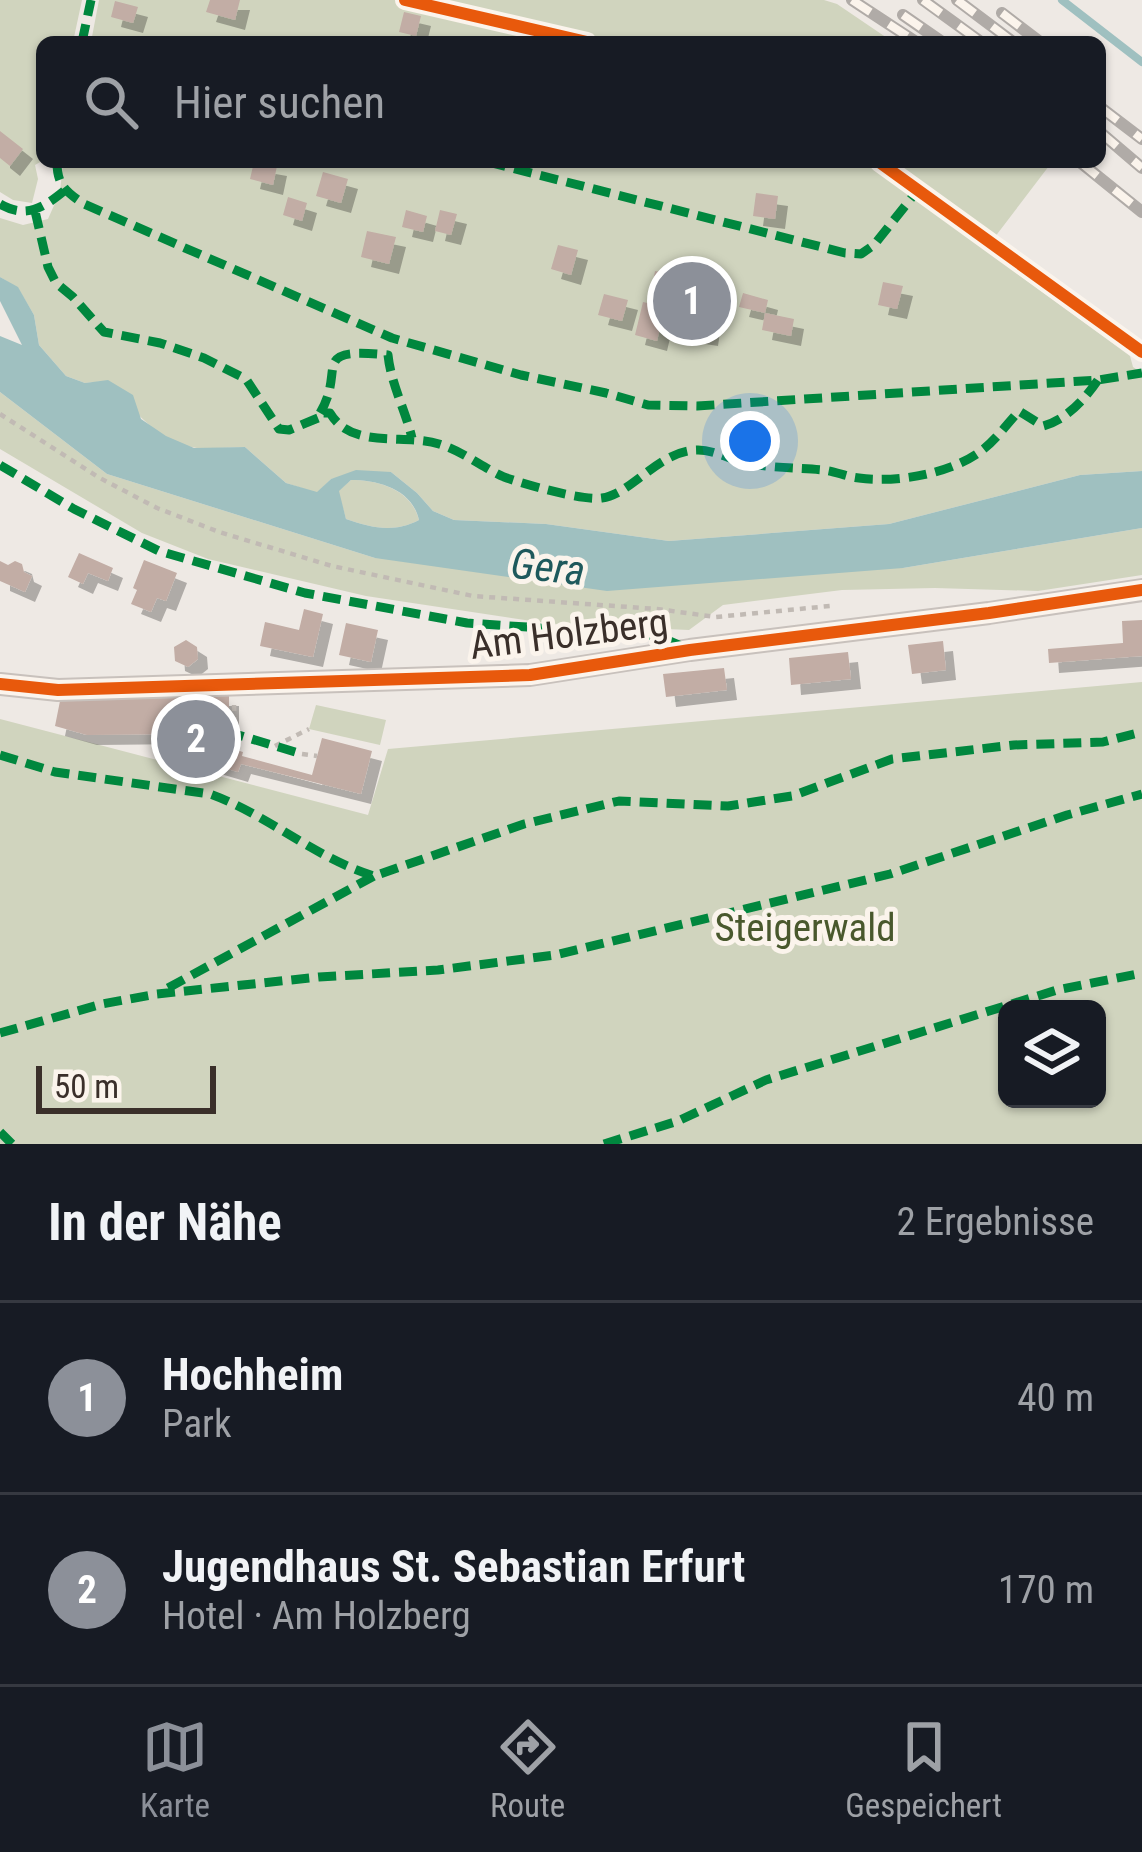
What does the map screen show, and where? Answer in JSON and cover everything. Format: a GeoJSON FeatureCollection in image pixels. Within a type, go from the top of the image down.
{"type":"FeatureCollection","features":[{"type":"Feature","properties":{"kind":"street","name":"Am Holzberg"},"geometry":{"type":"LineString","coordinates":[[0,684],[80,689],[530,675],[1142,590]]}},
{"type":"Feature","properties":{"kind":"lane"},"geometry":{"type":"LineString","coordinates":[[405,0],[561,36]]}},
{"type":"Feature","properties":{"kind":"lane"},"geometry":{"type":"LineString","coordinates":[[887,168],[1142,352]]}},
{"type":"Feature","properties":{"kind":"path"},"geometry":{"type":"LineString","coordinates":[[0,414],[98,477],[158,508],[332,566],[472,596],[716,617],[847,606]]}},
{"type":"Feature","properties":{"kind":"path"},"geometry":{"type":"LineString","coordinates":[[234,699],[235,734]]}},
{"type":"Feature","properties":{"kind":"path"},"geometry":{"type":"LineString","coordinates":[[275,746],[309,729]]}},
{"type":"Feature","properties":{"kind":"path"},"geometry":{"type":"LineString","coordinates":[[213,736],[226,736]]}},
{"type":"Feature","properties":{"kind":"path"},"geometry":{"type":"LineString","coordinates":[[302,754],[317,755]]}},
{"type":"Feature","properties":{"kind":"green space"},"geometry":{"type":"Polygon","coordinates":[[[0,0],[82,0],[74,36],[36,36],[38,179],[32,203],[0,192],[0,0]]]}},
{"type":"Feature","properties":{"kind":"green space"},"geometry":{"type":"Polygon","coordinates":[[[99,0],[824,0],[884,36],[92,36],[99,0]]]}},
{"type":"Feature","properties":{"kind":"green space"},"geometry":{"type":"Polygon","coordinates":[[[62,168],[1047,168],[985,250],[1130,356],[1133,367],[1142,373],[1142,471],[1080,475],[889,524],[669,541],[546,524],[454,520],[433,511],[391,472],[331,479],[317,493],[286,483],[245,447],[197,448],[170,440],[108,381],[85,383],[66,376],[39,345],[34,315],[18,288],[0,277],[0,218],[23,225],[48,219],[60,192],[62,168]]]}},
{"type":"Feature","properties":{"kind":"green space"},"geometry":{"type":"Polygon","coordinates":[[[0,392],[107,474],[375,558],[903,568],[1142,528],[1142,575],[1038,591],[842,590],[723,605],[689,630],[552,624],[366,596],[208,559],[142,533],[0,449],[0,392]]]}},
{"type":"Feature","properties":{"kind":"green space"},"geometry":{"type":"Polygon","coordinates":[[[351,480],[392,488],[409,501],[419,520],[383,528],[346,519],[338,491],[351,480]]]}},
{"type":"Feature","properties":{"kind":"green space","name":"Steigerwald"},"geometry":{"type":"Polygon","coordinates":[[[1142,682],[1142,1144],[0,1144],[0,719],[368,815],[388,749],[1142,682]]]}},
{"type":"Feature","properties":{"kind":"green space"},"geometry":{"type":"Polygon","coordinates":[[[316,705],[386,720],[380,745],[309,729],[316,705]]]}},
{"type":"Feature","properties":{"kind":"water","name":"Gera"},"geometry":{"type":"Polygon","coordinates":[[[0,277],[18,287],[34,315],[39,345],[66,376],[85,383],[108,380],[133,395],[141,419],[166,436],[194,448],[245,447],[286,483],[317,492],[331,479],[356,470],[391,472],[433,511],[454,520],[546,524],[669,541],[889,524],[1080,475],[1142,471],[1142,528],[903,568],[607,591],[375,558],[107,474],[0,392],[0,336],[22,345],[0,301],[0,277]],[[351,480],[339,491],[346,519],[383,528],[419,520],[402,494],[351,480]]]}},
{"type":"Feature","properties":{"kind":"building"},"geometry":{"type":"Polygon","coordinates":[[[210,0],[240,0],[235,20],[206,12],[210,0]]]}},
{"type":"Feature","properties":{"kind":"building"},"geometry":{"type":"Polygon","coordinates":[[[115,1],[138,7],[133,23],[111,17],[115,1]]]}},
{"type":"Feature","properties":{"kind":"building"},"geometry":{"type":"Polygon","coordinates":[[[404,12],[421,16],[416,36],[399,32],[404,12]]]}},
{"type":"Feature","properties":{"kind":"building"},"geometry":{"type":"Polygon","coordinates":[[[0,131],[23,149],[10,166],[0,158],[0,131]]]}},
{"type":"Feature","properties":{"kind":"building"},"geometry":{"type":"Polygon","coordinates":[[[253,168],[277,168],[273,185],[250,179],[253,168]]]}},
{"type":"Feature","properties":{"kind":"building"},"geometry":{"type":"Polygon","coordinates":[[[323,172],[348,179],[341,203],[316,196],[323,172]]]}},
{"type":"Feature","properties":{"kind":"building"},"geometry":{"type":"Polygon","coordinates":[[[756,193],[778,196],[775,219],[753,216],[756,193]]]}},
{"type":"Feature","properties":{"kind":"building"},"geometry":{"type":"Polygon","coordinates":[[[288,197],[307,203],[302,221],[283,215],[288,197]]]}},
{"type":"Feature","properties":{"kind":"building"},"geometry":{"type":"Polygon","coordinates":[[[406,210],[427,216],[423,232],[402,227],[406,210]]]}},
{"type":"Feature","properties":{"kind":"building"},"geometry":{"type":"Polygon","coordinates":[[[440,210],[457,214],[451,235],[435,231],[440,210]]]}},
{"type":"Feature","properties":{"kind":"building"},"geometry":{"type":"Polygon","coordinates":[[[367,231],[396,237],[389,264],[361,257],[367,231]]]}},
{"type":"Feature","properties":{"kind":"building"},"geometry":{"type":"Polygon","coordinates":[[[558,245],[578,250],[571,275],[551,269],[558,245]]]}},
{"type":"Feature","properties":{"kind":"building"},"geometry":{"type":"Polygon","coordinates":[[[655,271],[675,275],[671,297],[651,293],[655,271]]]}},
{"type":"Feature","properties":{"kind":"building"},"geometry":{"type":"Polygon","coordinates":[[[883,282],[903,286],[897,309],[878,305],[883,282]]]}},
{"type":"Feature","properties":{"kind":"building"},"geometry":{"type":"Polygon","coordinates":[[[743,293],[768,300],[765,313],[739,307],[743,293]]]}},
{"type":"Feature","properties":{"kind":"building"},"geometry":{"type":"Polygon","coordinates":[[[604,294],[628,300],[622,321],[598,315],[604,294]]]}},
{"type":"Feature","properties":{"kind":"building"},"geometry":{"type":"Polygon","coordinates":[[[643,302],[665,307],[657,341],[635,335],[643,302]]]}},
{"type":"Feature","properties":{"kind":"building"},"geometry":{"type":"Polygon","coordinates":[[[680,310],[711,315],[708,336],[676,331],[680,310]]]}},
{"type":"Feature","properties":{"kind":"building"},"geometry":{"type":"Polygon","coordinates":[[[765,313],[794,319],[791,336],[762,330],[765,313]]]}},
{"type":"Feature","properties":{"kind":"building"},"geometry":{"type":"Polygon","coordinates":[[[79,553],[113,568],[108,581],[88,573],[83,584],[68,577],[79,553]]]}},
{"type":"Feature","properties":{"kind":"building"},"geometry":{"type":"Polygon","coordinates":[[[144,560],[177,573],[166,601],[157,598],[151,612],[131,604],[144,560]]]}},
{"type":"Feature","properties":{"kind":"building"},"geometry":{"type":"Polygon","coordinates":[[[0,561],[22,564],[32,576],[25,592],[0,581],[0,561]]]}},
{"type":"Feature","properties":{"kind":"building"},"geometry":{"type":"Polygon","coordinates":[[[304,609],[323,614],[313,657],[260,646],[265,622],[299,630],[304,609]]]}},
{"type":"Feature","properties":{"kind":"building"},"geometry":{"type":"Polygon","coordinates":[[[1142,620],[1142,656],[1049,663],[1048,649],[1123,643],[1122,621],[1142,620]]]}},
{"type":"Feature","properties":{"kind":"building"},"geometry":{"type":"Polygon","coordinates":[[[346,623],[378,630],[371,662],[339,655],[346,623]]]}},
{"type":"Feature","properties":{"kind":"building"},"geometry":{"type":"Polygon","coordinates":[[[186,640],[197,647],[198,659],[188,667],[175,661],[174,647],[186,640]]]}},
{"type":"Feature","properties":{"kind":"building"},"geometry":{"type":"Polygon","coordinates":[[[943,641],[946,670],[912,674],[908,645],[943,641]]]}},
{"type":"Feature","properties":{"kind":"building"},"geometry":{"type":"Polygon","coordinates":[[[848,652],[851,679],[791,685],[789,658],[848,652]]]}},
{"type":"Feature","properties":{"kind":"building"},"geometry":{"type":"Polygon","coordinates":[[[724,668],[727,690],[666,697],[663,674],[724,668]]]}},
{"type":"Feature","properties":{"kind":"building"},"geometry":{"type":"Polygon","coordinates":[[[61,696],[229,696],[229,730],[213,730],[213,743],[312,775],[322,738],[372,751],[361,794],[241,764],[238,772],[180,755],[180,734],[87,735],[55,726],[61,696]]]}},
{"type":"Feature","properties":{"kind":"waterway"},"geometry":{"type":"LineString","coordinates":[[1062,0],[1142,62]]}},
{"type":"Feature","properties":{"kind":"railway"},"geometry":{"type":"LineString","coordinates":[[852,0],[907,36]]}},
{"type":"Feature","properties":{"kind":"railway"},"geometry":{"type":"LineString","coordinates":[[923,0],[973,36]]}},
{"type":"Feature","properties":{"kind":"railway"},"geometry":{"type":"LineString","coordinates":[[957,0],[1005,36]]}},
{"type":"Feature","properties":{"kind":"railway"},"geometry":{"type":"LineString","coordinates":[[1002,13],[1032,36]]}},
{"type":"Feature","properties":{"kind":"railway"},"geometry":{"type":"LineString","coordinates":[[903,15],[933,36]]}},
{"type":"Feature","properties":{"kind":"railway"},"geometry":{"type":"LineString","coordinates":[[1106,112],[1142,139]]}},
{"type":"Feature","properties":{"kind":"railway"},"geometry":{"type":"LineString","coordinates":[[1106,137],[1142,168]]}},
{"type":"Feature","properties":{"kind":"railway"},"geometry":{"type":"LineString","coordinates":[[1087,168],[1142,212]]}},
{"type":"Feature","properties":{"kind":"marked path"},"geometry":{"type":"LineString","coordinates":[[83,36],[91,0]]}},
{"type":"Feature","properties":{"kind":"marked path"},"geometry":{"type":"LineString","coordinates":[[58,168],[64,187],[84,204],[392,338],[648,405],[697,406],[1098,380],[1142,373]]}},
{"type":"Feature","properties":{"kind":"marked path"},"geometry":{"type":"LineString","coordinates":[[512,168],[861,254],[874,245],[917,191]]}},
{"type":"Feature","properties":{"kind":"marked path"},"geometry":{"type":"LineString","coordinates":[[0,204],[18,211],[34,210],[64,191]]}},
{"type":"Feature","properties":{"kind":"marked path"},"geometry":{"type":"LineString","coordinates":[[35,211],[56,283],[104,332],[160,343],[246,379],[279,429],[289,430],[320,413],[330,413],[351,432],[439,444],[504,477],[581,497],[613,495],[671,457],[698,450],[751,464],[859,478],[923,475],[981,451],[1019,411],[1043,426],[1059,419],[1098,380]]}},
{"type":"Feature","properties":{"kind":"marked path"},"geometry":{"type":"LineString","coordinates":[[320,413],[338,358],[388,355],[412,438]]}},
{"type":"Feature","properties":{"kind":"marked path"},"geometry":{"type":"LineString","coordinates":[[0,465],[159,551],[305,593],[467,623],[658,636],[681,646]]}},
{"type":"Feature","properties":{"kind":"marked path"},"geometry":{"type":"LineString","coordinates":[[0,755],[55,772],[210,794],[374,876],[524,824],[619,801],[728,806],[792,796],[892,759],[1014,745],[1103,742],[1142,732]]}},
{"type":"Feature","properties":{"kind":"marked path"},"geometry":{"type":"LineString","coordinates":[[226,736],[235,734],[302,754]]}},
{"type":"Feature","properties":{"kind":"marked path"},"geometry":{"type":"LineString","coordinates":[[0,1033],[157,994],[555,955],[890,874],[1142,794]]}},
{"type":"Feature","properties":{"kind":"marked path"},"geometry":{"type":"LineString","coordinates":[[168,988],[374,876]]}},
{"type":"Feature","properties":{"kind":"marked path"},"geometry":{"type":"LineString","coordinates":[[604,1144],[678,1121],[766,1080],[1057,990],[1142,973]]}},
{"type":"Feature","properties":{"kind":"marked path"},"geometry":{"type":"LineString","coordinates":[[0,1132],[12,1144]]}},
{"type":"Feature","properties":{"kind":"cycle path"},"geometry":{"type":"LineString","coordinates":[[405,0],[561,36]]}},
{"type":"Feature","properties":{"kind":"cycle path"},"geometry":{"type":"LineString","coordinates":[[887,168],[1142,352]]}},
{"type":"Feature","properties":{"kind":"cycle path"},"geometry":{"type":"LineString","coordinates":[[0,684],[58,690],[530,675],[1142,590]]}},
{"type":"Feature","properties":{"kind":"place","name":"Hochheim"},"geometry":{"type":"Point","coordinates":[692,301]}},
{"type":"Feature","properties":{"kind":"place","name":"Jugendhaus St. Sebastian Erfurt"},"geometry":{"type":"Point","coordinates":[196,739]}}]}
